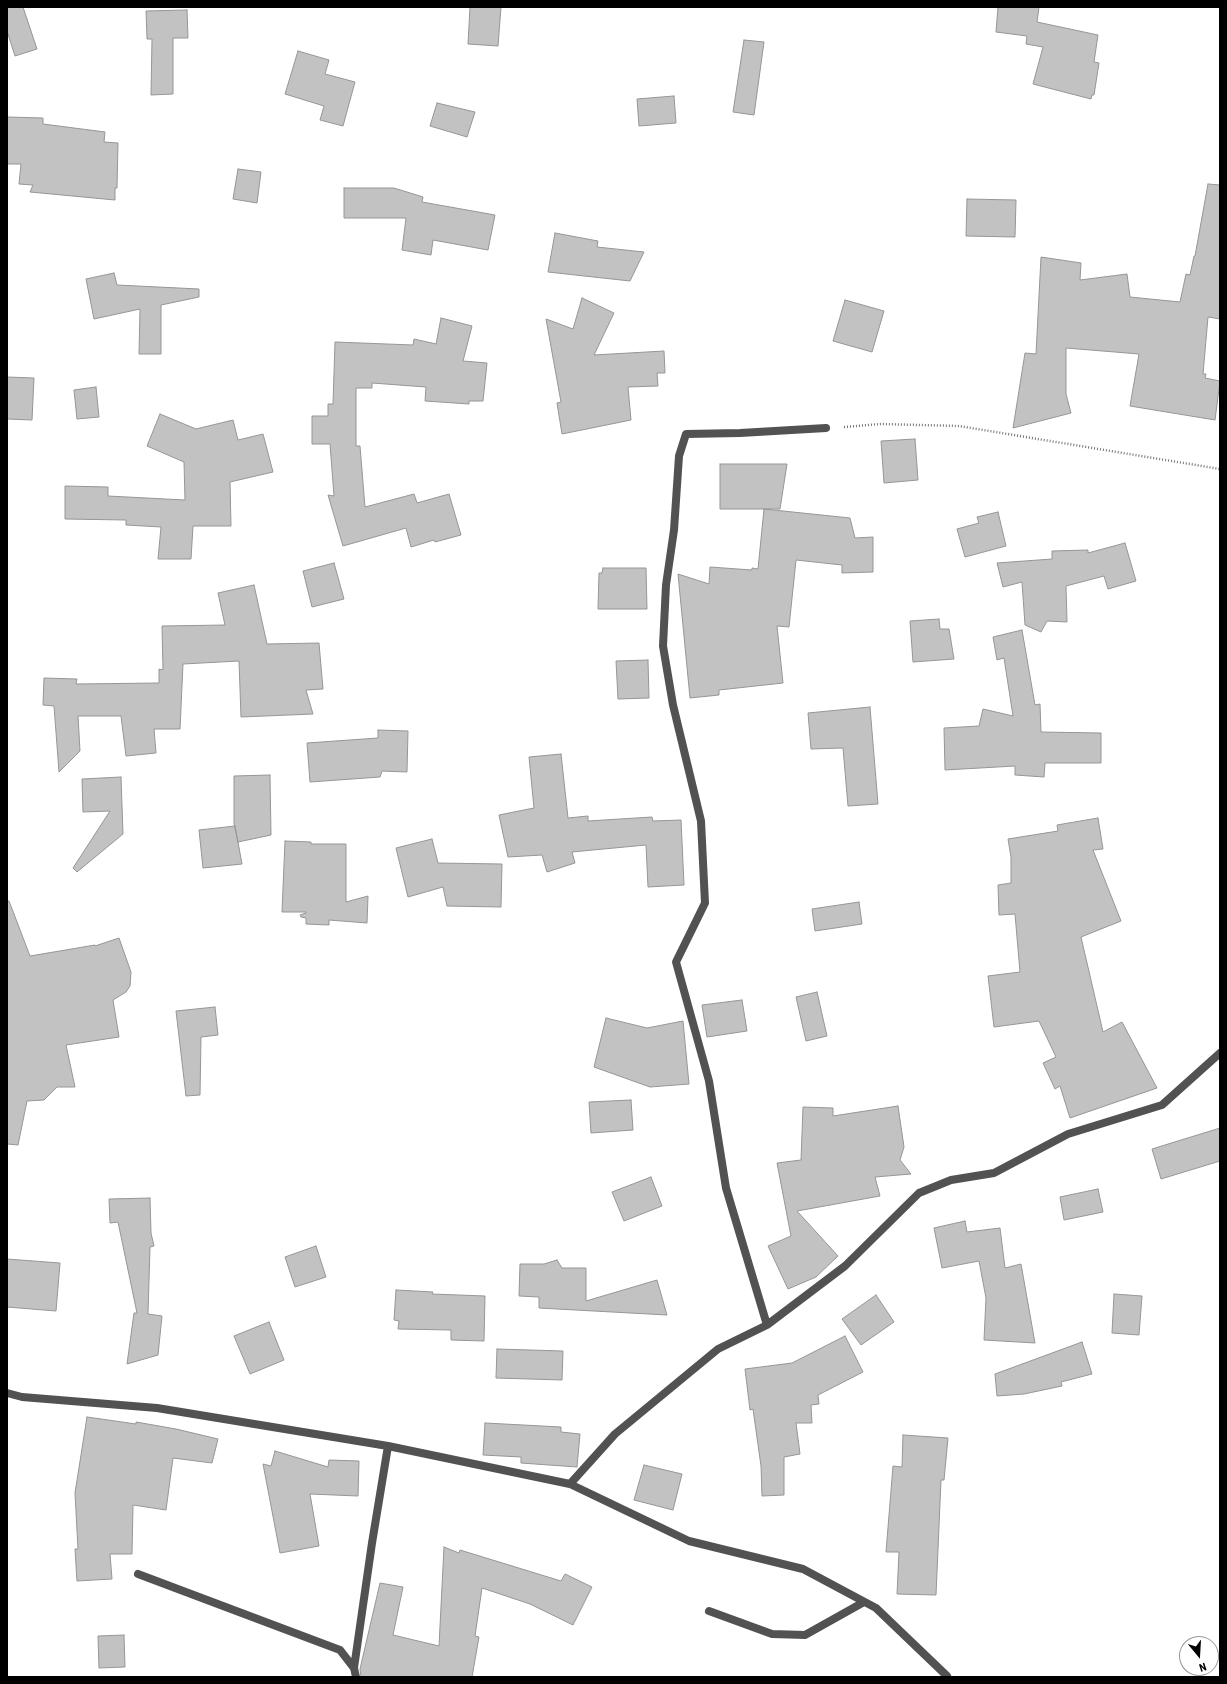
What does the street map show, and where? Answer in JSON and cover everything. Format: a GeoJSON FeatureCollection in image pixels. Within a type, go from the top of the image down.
{"type":"FeatureCollection","features":[{"type":"Feature","properties":{"kind":"street"},"geometry":{"type":"LineString","coordinates":[[768,1325],[726,1188],[709,1081],[676,962],[706,903],[700,821],[673,705],[663,646],[666,584],[674,530],[679,456],[686,434],[740,433],[826,428]]}},
{"type":"Feature","properties":{"kind":"street"},"geometry":{"type":"LineString","coordinates":[[570,1484],[615,1434],[718,1349],[768,1325],[845,1266],[919,1193],[951,1180],[994,1173],[1068,1134],[1162,1105],[1220,1053]]}},
{"type":"Feature","properties":{"kind":"street"},"geometry":{"type":"LineString","coordinates":[[7,1393],[22,1397],[157,1408],[388,1446],[570,1484],[689,1541],[803,1569],[876,1608],[947,1676]]}},
{"type":"Feature","properties":{"kind":"street"},"geometry":{"type":"LineString","coordinates":[[356,1677],[354,1668],[388,1446]]}},
{"type":"Feature","properties":{"kind":"street"},"geometry":{"type":"LineString","coordinates":[[138,1574],[340,1650],[354,1668]]}},
{"type":"Feature","properties":{"kind":"street"},"geometry":{"type":"LineString","coordinates":[[709,1611],[772,1634],[805,1635],[864,1602]]}},
{"type":"Feature","properties":{"kind":"path"},"geometry":{"type":"LineString","coordinates":[[826,428],[881,424],[959,426],[1220,469]]}},
{"type":"Feature","properties":{"kind":"building"},"geometry":{"type":"Polygon","coordinates":[[[7,7],[23,7],[37,49],[15,56],[7,31],[7,7]]]}},
{"type":"Feature","properties":{"kind":"building"},"geometry":{"type":"Polygon","coordinates":[[[470,7],[501,7],[498,46],[468,44],[470,7]]]}},
{"type":"Feature","properties":{"kind":"building"},"geometry":{"type":"Polygon","coordinates":[[[998,7],[1039,7],[1037,22],[1098,35],[1094,62],[1099,63],[1094,95],[1092,95],[1091,99],[1033,84],[1043,47],[1026,44],[1027,36],[996,32],[998,7]]]}},
{"type":"Feature","properties":{"kind":"building"},"geometry":{"type":"Polygon","coordinates":[[[187,10],[188,38],[173,38],[173,94],[151,95],[152,39],[147,39],[146,11],[187,10]]]}},
{"type":"Feature","properties":{"kind":"building"},"geometry":{"type":"Polygon","coordinates":[[[744,40],[764,42],[754,115],[733,112],[744,40]]]}},
{"type":"Feature","properties":{"kind":"building"},"geometry":{"type":"Polygon","coordinates":[[[298,51],[329,60],[325,74],[355,82],[343,126],[320,120],[324,106],[285,94],[298,51]]]}},
{"type":"Feature","properties":{"kind":"building"},"geometry":{"type":"Polygon","coordinates":[[[674,96],[676,123],[639,126],[637,99],[674,96]]]}},
{"type":"Feature","properties":{"kind":"building"},"geometry":{"type":"Polygon","coordinates":[[[437,103],[475,112],[467,137],[430,126],[437,103]]]}},
{"type":"Feature","properties":{"kind":"building"},"geometry":{"type":"Polygon","coordinates":[[[7,117],[43,118],[43,124],[105,132],[104,142],[118,143],[117,188],[115,188],[115,200],[30,192],[33,185],[19,184],[21,164],[7,164],[7,117]]]}},
{"type":"Feature","properties":{"kind":"building"},"geometry":{"type":"Polygon","coordinates":[[[238,169],[261,172],[257,203],[233,199],[238,169]]]}},
{"type":"Feature","properties":{"kind":"building"},"geometry":{"type":"Polygon","coordinates":[[[1208,184],[1220,185],[1220,319],[1208,317],[1203,374],[1206,374],[1205,378],[1220,381],[1215,420],[1130,406],[1139,354],[1066,348],[1066,394],[1071,413],[1013,428],[1025,353],[1036,354],[1041,257],[1081,263],[1080,280],[1127,274],[1130,297],[1180,302],[1186,274],[1190,275],[1195,256],[1208,184]]]}},
{"type":"Feature","properties":{"kind":"building"},"geometry":{"type":"Polygon","coordinates":[[[344,188],[394,188],[423,197],[422,202],[495,215],[488,250],[433,240],[431,255],[402,250],[406,218],[344,218],[344,188]]]}},
{"type":"Feature","properties":{"kind":"building"},"geometry":{"type":"Polygon","coordinates":[[[967,199],[1016,200],[1015,237],[966,236],[967,199]]]}},
{"type":"Feature","properties":{"kind":"building"},"geometry":{"type":"Polygon","coordinates":[[[555,233],[598,241],[597,247],[644,252],[630,281],[548,272],[555,233]]]}},
{"type":"Feature","properties":{"kind":"building"},"geometry":{"type":"Polygon","coordinates":[[[114,273],[117,285],[199,289],[199,297],[161,305],[161,354],[139,354],[140,309],[94,319],[86,279],[114,273]]]}},
{"type":"Feature","properties":{"kind":"building"},"geometry":{"type":"Polygon","coordinates":[[[582,298],[614,313],[594,355],[664,351],[665,373],[657,373],[658,386],[628,387],[631,420],[562,434],[557,403],[561,402],[546,319],[573,329],[582,298]]]}},
{"type":"Feature","properties":{"kind":"building"},"geometry":{"type":"Polygon","coordinates":[[[845,300],[884,311],[872,352],[833,341],[845,300]]]}},
{"type":"Feature","properties":{"kind":"building"},"geometry":{"type":"Polygon","coordinates":[[[441,318],[472,326],[463,361],[487,363],[483,401],[469,401],[469,404],[425,401],[426,387],[372,383],[372,388],[356,388],[356,446],[360,446],[365,507],[414,494],[417,503],[449,494],[461,535],[435,542],[434,540],[411,547],[406,528],[343,546],[328,495],[334,496],[330,444],[312,444],[312,416],[328,416],[328,404],[333,404],[335,342],[413,345],[414,339],[436,344],[441,318]]]}},
{"type":"Feature","properties":{"kind":"building"},"geometry":{"type":"Polygon","coordinates":[[[7,377],[34,378],[32,420],[7,419],[7,377]]]}},
{"type":"Feature","properties":{"kind":"building"},"geometry":{"type":"Polygon","coordinates":[[[96,387],[99,417],[77,419],[74,390],[96,387]]]}},
{"type":"Feature","properties":{"kind":"building"},"geometry":{"type":"Polygon","coordinates":[[[160,414],[196,429],[233,420],[238,440],[263,434],[273,472],[230,482],[231,526],[193,526],[191,559],[158,559],[161,527],[126,525],[126,520],[65,519],[65,486],[108,487],[108,496],[185,500],[184,462],[147,446],[160,414]]]}},
{"type":"Feature","properties":{"kind":"building"},"geometry":{"type":"Polygon","coordinates":[[[915,439],[918,480],[884,483],[881,441],[915,439]]]}},
{"type":"Feature","properties":{"kind":"building"},"geometry":{"type":"Polygon","coordinates":[[[720,464],[787,464],[780,509],[720,509],[720,464]]]}},
{"type":"Feature","properties":{"kind":"building"},"geometry":{"type":"Polygon","coordinates":[[[764,509],[850,518],[855,538],[873,537],[873,572],[842,573],[842,565],[796,560],[789,627],[777,626],[783,683],[719,690],[719,695],[690,698],[678,574],[709,584],[710,567],[752,570],[752,568],[758,569],[764,509]]]}},
{"type":"Feature","properties":{"kind":"building"},"geometry":{"type":"Polygon","coordinates":[[[998,512],[1006,546],[965,557],[957,529],[979,523],[977,517],[998,512]]]}},
{"type":"Feature","properties":{"kind":"building"},"geometry":{"type":"Polygon","coordinates":[[[1125,543],[1136,581],[1108,589],[1104,576],[1066,586],[1067,622],[1047,621],[1041,632],[1025,625],[1022,582],[1003,587],[997,563],[1052,559],[1052,551],[1088,550],[1088,553],[1125,543]]]}},
{"type":"Feature","properties":{"kind":"building"},"geometry":{"type":"Polygon","coordinates":[[[334,563],[344,599],[312,607],[303,571],[334,563]]]}},
{"type":"Feature","properties":{"kind":"building"},"geometry":{"type":"Polygon","coordinates":[[[603,568],[646,568],[647,609],[598,609],[599,573],[602,573],[603,568]]]}},
{"type":"Feature","properties":{"kind":"building"},"geometry":{"type":"Polygon","coordinates":[[[254,585],[267,644],[319,643],[323,689],[306,690],[313,714],[241,717],[239,661],[183,664],[180,729],[154,729],[156,753],[126,756],[121,716],[78,716],[80,751],[59,772],[54,706],[43,705],[44,678],[77,679],[76,684],[159,683],[159,669],[163,670],[162,626],[225,625],[218,593],[254,585]]]}},
{"type":"Feature","properties":{"kind":"building"},"geometry":{"type":"Polygon","coordinates":[[[939,619],[940,629],[949,629],[954,659],[913,662],[910,621],[939,619]]]}},
{"type":"Feature","properties":{"kind":"building"},"geometry":{"type":"Polygon","coordinates":[[[1022,630],[1035,705],[1040,704],[1041,732],[1101,733],[1101,763],[1045,763],[1044,777],[1015,775],[1015,766],[945,770],[944,728],[979,726],[983,709],[1013,716],[1004,658],[997,660],[993,637],[1022,630]]]}},
{"type":"Feature","properties":{"kind":"building"},"geometry":{"type":"Polygon","coordinates":[[[648,660],[649,698],[618,699],[616,661],[648,660]]]}},
{"type":"Feature","properties":{"kind":"building"},"geometry":{"type":"Polygon","coordinates":[[[870,707],[878,804],[848,806],[843,748],[811,749],[808,713],[870,707]]]}},
{"type":"Feature","properties":{"kind":"building"},"geometry":{"type":"Polygon","coordinates":[[[378,730],[408,731],[407,772],[382,771],[380,777],[310,782],[307,743],[378,738],[378,730]]]}},
{"type":"Feature","properties":{"kind":"building"},"geometry":{"type":"Polygon","coordinates":[[[561,754],[568,818],[588,816],[588,821],[652,817],[653,821],[681,820],[684,885],[648,887],[646,845],[572,852],[575,863],[547,872],[542,855],[508,857],[499,815],[534,808],[529,757],[561,754]]]}},
{"type":"Feature","properties":{"kind":"building"},"geometry":{"type":"Polygon","coordinates":[[[270,775],[271,835],[238,842],[234,824],[234,776],[270,775]]]}},
{"type":"Feature","properties":{"kind":"building"},"geometry":{"type":"Polygon","coordinates":[[[121,777],[123,834],[77,872],[73,868],[110,811],[83,812],[82,779],[121,777]]]}},
{"type":"Feature","properties":{"kind":"building"},"geometry":{"type":"Polygon","coordinates":[[[1098,818],[1103,849],[1093,850],[1121,921],[1081,937],[1103,1032],[1122,1022],[1157,1088],[1070,1118],[1060,1086],[1055,1089],[1043,1063],[1056,1057],[1039,1021],[994,1027],[988,976],[1020,972],[1015,914],[999,915],[998,885],[1011,883],[1011,857],[1008,839],[1058,831],[1057,825],[1098,818]]]}},
{"type":"Feature","properties":{"kind":"building"},"geometry":{"type":"Polygon","coordinates":[[[235,826],[242,864],[203,868],[199,830],[235,826]]]}},
{"type":"Feature","properties":{"kind":"building"},"geometry":{"type":"Polygon","coordinates":[[[432,839],[438,863],[502,864],[501,907],[447,906],[443,887],[408,897],[396,848],[432,839]]]}},
{"type":"Feature","properties":{"kind":"building"},"geometry":{"type":"Polygon","coordinates":[[[285,841],[311,842],[311,844],[346,844],[346,902],[368,896],[367,923],[329,920],[329,925],[306,924],[306,918],[301,917],[300,915],[306,912],[282,912],[285,841]]]}},
{"type":"Feature","properties":{"kind":"building"},"geometry":{"type":"Polygon","coordinates":[[[7,901],[9,901],[30,956],[95,946],[119,938],[131,972],[130,986],[126,992],[113,1000],[119,1037],[66,1045],[75,1087],[57,1087],[44,1100],[27,1101],[18,1145],[7,1144],[7,901]]]}},
{"type":"Feature","properties":{"kind":"building"},"geometry":{"type":"Polygon","coordinates":[[[859,902],[862,924],[815,931],[812,909],[859,902]]]}},
{"type":"Feature","properties":{"kind":"building"},"geometry":{"type":"Polygon","coordinates":[[[817,992],[827,1036],[806,1041],[796,997],[817,992]]]}},
{"type":"Feature","properties":{"kind":"building"},"geometry":{"type":"Polygon","coordinates":[[[742,1000],[747,1031],[707,1037],[702,1005],[742,1000]]]}},
{"type":"Feature","properties":{"kind":"building"},"geometry":{"type":"Polygon","coordinates":[[[215,1007],[218,1035],[201,1037],[200,1095],[186,1096],[176,1011],[215,1007]]]}},
{"type":"Feature","properties":{"kind":"building"},"geometry":{"type":"Polygon","coordinates":[[[606,1018],[647,1028],[683,1021],[689,1084],[650,1087],[594,1067],[606,1018]]]}},
{"type":"Feature","properties":{"kind":"building"},"geometry":{"type":"Polygon","coordinates":[[[631,1100],[633,1130],[591,1133],[589,1102],[631,1100]]]}},
{"type":"Feature","properties":{"kind":"building"},"geometry":{"type":"Polygon","coordinates":[[[898,1106],[904,1147],[900,1160],[911,1174],[875,1177],[880,1196],[797,1211],[838,1256],[816,1277],[788,1289],[768,1246],[791,1236],[777,1163],[801,1160],[803,1107],[833,1108],[833,1116],[898,1106]]]}},
{"type":"Feature","properties":{"kind":"building"},"geometry":{"type":"Polygon","coordinates":[[[1220,1128],[1220,1161],[1161,1179],[1152,1149],[1220,1128]]]}},
{"type":"Feature","properties":{"kind":"building"},"geometry":{"type":"Polygon","coordinates":[[[651,1177],[662,1206],[624,1221],[612,1192],[651,1177]]]}},
{"type":"Feature","properties":{"kind":"building"},"geometry":{"type":"Polygon","coordinates":[[[1098,1189],[1103,1212],[1064,1220],[1060,1197],[1098,1189]]]}},
{"type":"Feature","properties":{"kind":"building"},"geometry":{"type":"Polygon","coordinates":[[[150,1198],[151,1233],[154,1246],[150,1247],[148,1314],[162,1316],[158,1355],[127,1364],[134,1313],[137,1313],[118,1222],[110,1223],[109,1199],[150,1198]]]}},
{"type":"Feature","properties":{"kind":"building"},"geometry":{"type":"Polygon","coordinates":[[[965,1221],[967,1232],[1000,1228],[1005,1268],[1021,1264],[1035,1343],[984,1340],[986,1298],[979,1261],[942,1268],[934,1228],[965,1221]]]}},
{"type":"Feature","properties":{"kind":"building"},"geometry":{"type":"Polygon","coordinates":[[[316,1246],[326,1277],[295,1287],[285,1257],[316,1246]]]}},
{"type":"Feature","properties":{"kind":"building"},"geometry":{"type":"Polygon","coordinates":[[[7,1259],[60,1263],[56,1311],[7,1307],[7,1259]]]}},
{"type":"Feature","properties":{"kind":"building"},"geometry":{"type":"Polygon","coordinates":[[[557,1260],[562,1268],[586,1268],[586,1301],[657,1280],[667,1315],[539,1308],[539,1297],[519,1296],[520,1264],[544,1264],[557,1260]]]}},
{"type":"Feature","properties":{"kind":"building"},"geometry":{"type":"Polygon","coordinates":[[[396,1290],[433,1292],[432,1294],[485,1296],[484,1341],[451,1340],[451,1330],[398,1329],[399,1321],[394,1320],[396,1290]]]}},
{"type":"Feature","properties":{"kind":"building"},"geometry":{"type":"Polygon","coordinates":[[[1114,1294],[1142,1296],[1139,1335],[1112,1333],[1114,1294]]]}},
{"type":"Feature","properties":{"kind":"building"},"geometry":{"type":"Polygon","coordinates":[[[876,1295],[894,1322],[861,1345],[842,1319],[876,1295]]]}},
{"type":"Feature","properties":{"kind":"building"},"geometry":{"type":"Polygon","coordinates":[[[269,1322],[284,1360],[250,1374],[234,1336],[269,1322]]]}},
{"type":"Feature","properties":{"kind":"building"},"geometry":{"type":"Polygon","coordinates":[[[845,1336],[863,1372],[818,1395],[819,1404],[811,1405],[812,1423],[796,1423],[800,1454],[784,1457],[784,1495],[762,1496],[761,1466],[753,1409],[750,1410],[745,1369],[792,1363],[845,1336]]]}},
{"type":"Feature","properties":{"kind":"building"},"geometry":{"type":"Polygon","coordinates":[[[1082,1342],[1092,1374],[1061,1382],[1062,1386],[1024,1394],[997,1396],[995,1374],[1082,1342]]]}},
{"type":"Feature","properties":{"kind":"building"},"geometry":{"type":"Polygon","coordinates":[[[497,1349],[563,1351],[562,1380],[496,1378],[497,1349]]]}},
{"type":"Feature","properties":{"kind":"building"},"geometry":{"type":"Polygon","coordinates":[[[87,1417],[136,1424],[136,1422],[176,1429],[218,1439],[212,1463],[173,1458],[166,1510],[133,1505],[132,1554],[110,1554],[112,1579],[77,1581],[75,1549],[78,1549],[75,1493],[87,1417]]]}},
{"type":"Feature","properties":{"kind":"building"},"geometry":{"type":"Polygon","coordinates":[[[485,1423],[561,1427],[561,1432],[580,1434],[577,1467],[521,1463],[521,1457],[483,1455],[485,1423]]]}},
{"type":"Feature","properties":{"kind":"building"},"geometry":{"type":"Polygon","coordinates":[[[903,1435],[948,1438],[944,1480],[941,1480],[936,1595],[897,1594],[899,1552],[886,1552],[893,1466],[902,1467],[903,1435]]]}},
{"type":"Feature","properties":{"kind":"building"},"geometry":{"type":"Polygon","coordinates":[[[275,1451],[328,1467],[329,1460],[359,1461],[358,1496],[310,1494],[319,1546],[280,1553],[263,1464],[271,1466],[275,1451]]]}},
{"type":"Feature","properties":{"kind":"building"},"geometry":{"type":"Polygon","coordinates":[[[644,1465],[682,1474],[673,1510],[634,1500],[644,1465]]]}},
{"type":"Feature","properties":{"kind":"building"},"geometry":{"type":"Polygon","coordinates":[[[444,1547],[459,1553],[460,1550],[561,1581],[565,1574],[592,1587],[573,1625],[530,1604],[482,1588],[475,1636],[479,1637],[472,1677],[361,1677],[360,1669],[380,1583],[403,1587],[393,1635],[439,1646],[444,1547]]]}},
{"type":"Feature","properties":{"kind":"building"},"geometry":{"type":"Polygon","coordinates":[[[124,1635],[125,1667],[99,1668],[98,1636],[124,1635]]]}}]}
